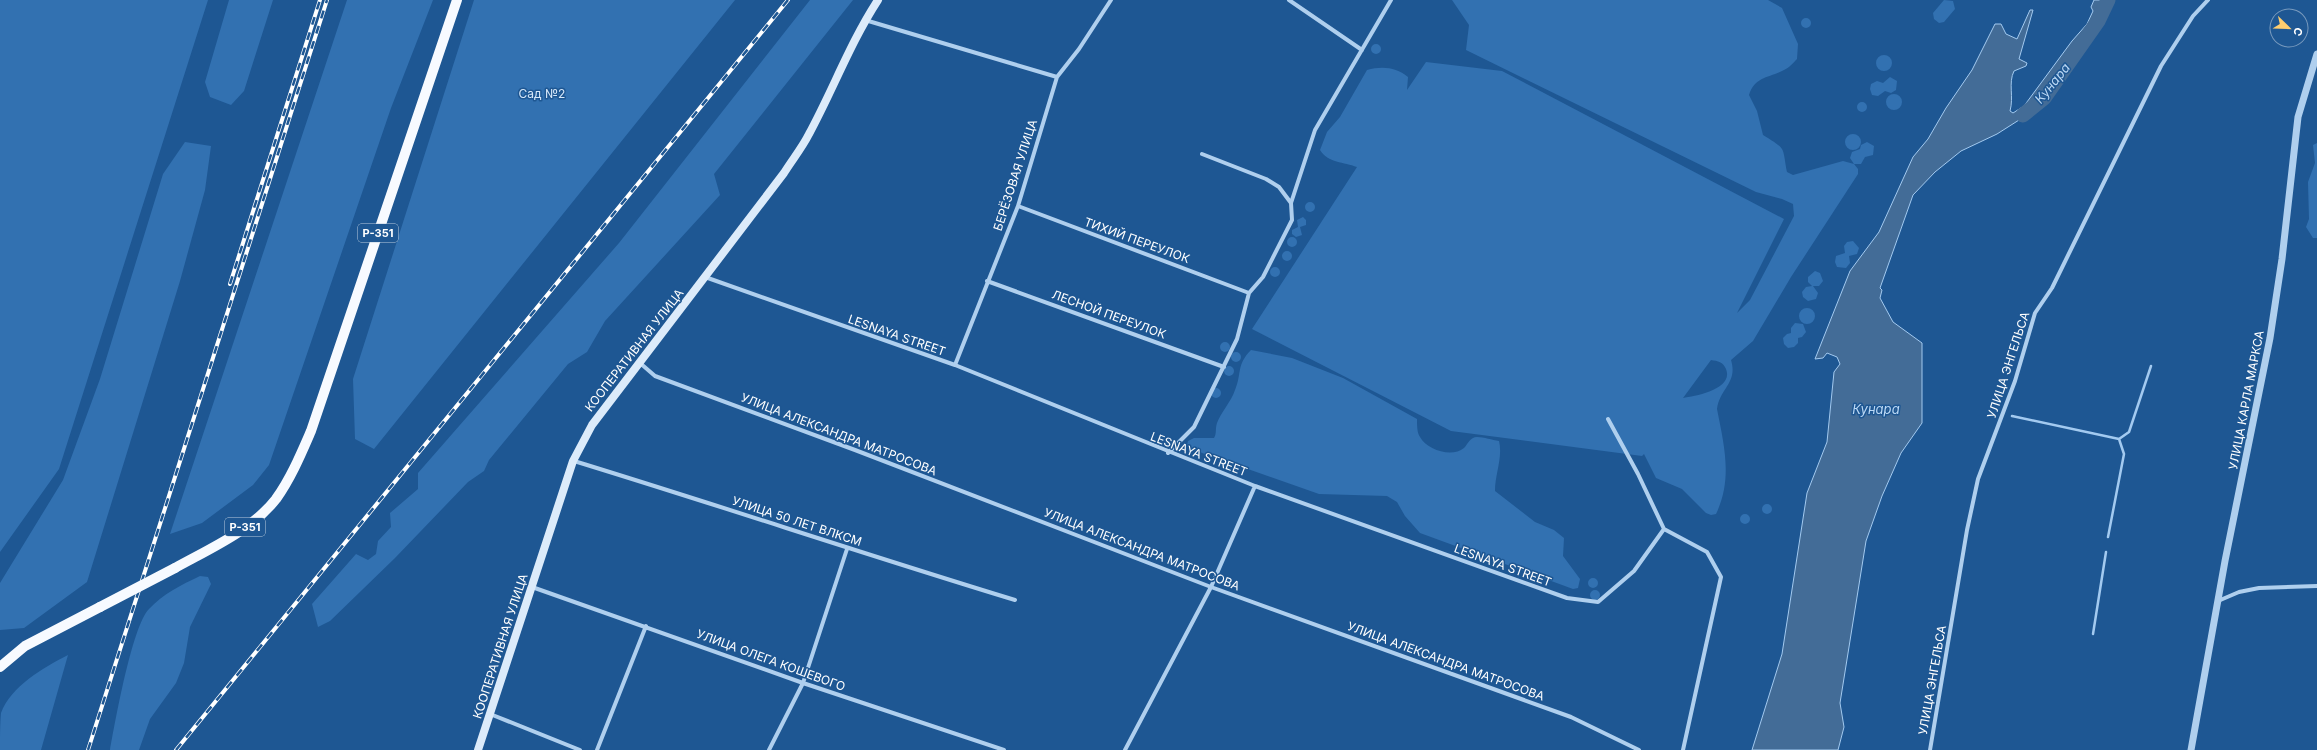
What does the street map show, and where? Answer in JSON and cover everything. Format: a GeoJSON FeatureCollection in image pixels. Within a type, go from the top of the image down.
{"type":"FeatureCollection","features":[{"type":"Feature","properties":{"kind":"main road","name":"Р-351"},"geometry":{"type":"LineString","coordinates":[[0,667],[24,646],[230,538],[252,522],[275,500],[296,466],[311,431],[457,0]]}},
{"type":"Feature","properties":{"kind":"main road","name":"КООПЕРАТИВНАЯ УЛИЦА"},"geometry":{"type":"LineString","coordinates":[[478,750],[573,461],[592,425],[784,173],[809,135],[865,20],[878,0]]}},
{"type":"Feature","properties":{"kind":"street","name":"БЕРЁЗОВАЯ УЛИЦА"},"geometry":{"type":"LineString","coordinates":[[955,365],[987,280],[1018,206],[1057,77],[1079,49],[1111,0]]}},
{"type":"Feature","properties":{"kind":"street"},"geometry":{"type":"LineString","coordinates":[[1290,0],[1362,50]]}},
{"type":"Feature","properties":{"kind":"street"},"geometry":{"type":"LineString","coordinates":[[1168,453],[1194,427],[1224,367],[1237,339],[1249,293],[1264,278],[1292,220],[1291,202],[1315,130],[1391,0]]}},
{"type":"Feature","properties":{"kind":"street","name":"УЛИЦА ЭНГЕЛЬСА"},"geometry":{"type":"LineString","coordinates":[[1930,750],[1967,530],[1978,479],[2015,381],[2035,312],[2052,288],[2161,66],[2193,16],[2208,0]]}},
{"type":"Feature","properties":{"kind":"street"},"geometry":{"type":"LineString","coordinates":[[865,20],[1057,77]]}},
{"type":"Feature","properties":{"kind":"street","name":"УЛИЦА КАРЛА МАРКСА"},"geometry":{"type":"LineString","coordinates":[[2191,750],[2218,601],[2270,338],[2282,259],[2298,117],[2317,54]]}},
{"type":"Feature","properties":{"kind":"street"},"geometry":{"type":"LineString","coordinates":[[1202,154],[1266,179],[1279,187],[1291,202]]}},
{"type":"Feature","properties":{"kind":"street","name":"ТИХИЙ ПЕРЕУЛОК"},"geometry":{"type":"LineString","coordinates":[[1018,206],[1249,293]]}},
{"type":"Feature","properties":{"kind":"street","name":"LESNAYA STREET"},"geometry":{"type":"LineString","coordinates":[[705,277],[955,365],[1168,453],[1255,486],[1567,598],[1598,602],[1634,571],[1664,529]]}},
{"type":"Feature","properties":{"kind":"street","name":"ЛЕСНОЙ ПЕРЕУЛОК"},"geometry":{"type":"LineString","coordinates":[[987,280],[1224,367]]}},
{"type":"Feature","properties":{"kind":"street","name":"УЛИЦА АЛЕКСАНДРА МАТРОСОВА"},"geometry":{"type":"LineString","coordinates":[[640,363],[655,376],[863,453],[1210,587],[1571,717],[1639,750]]}},
{"type":"Feature","properties":{"kind":"street"},"geometry":{"type":"LineString","coordinates":[[1608,419],[1638,474],[1664,529],[1707,552],[1721,576],[1683,750]]}},
{"type":"Feature","properties":{"kind":"street","name":"УЛИЦА 50 ЛЕТ ВЛКСМ"},"geometry":{"type":"LineString","coordinates":[[573,461],[847,549],[1015,600]]}},
{"type":"Feature","properties":{"kind":"street"},"geometry":{"type":"LineString","coordinates":[[1125,750],[1210,587],[1255,486]]}},
{"type":"Feature","properties":{"kind":"street"},"geometry":{"type":"LineString","coordinates":[[769,750],[803,683],[847,549]]}},
{"type":"Feature","properties":{"kind":"street"},"geometry":{"type":"LineString","coordinates":[[2218,601],[2239,592],[2259,588],[2312,584],[2317,586]]}},
{"type":"Feature","properties":{"kind":"street","name":"УЛИЦА ОЛЕГА КОШЕВОГО"},"geometry":{"type":"LineString","coordinates":[[532,587],[646,626],[803,683],[1004,750]]}},
{"type":"Feature","properties":{"kind":"street"},"geometry":{"type":"LineString","coordinates":[[597,750],[646,626]]}},
{"type":"Feature","properties":{"kind":"street"},"geometry":{"type":"LineString","coordinates":[[490,714],[580,750]]}},
{"type":"Feature","properties":{"kind":"green space"},"geometry":{"type":"Polygon","coordinates":[[[0,0],[208,0],[59,469],[0,552],[0,0]]]}},
{"type":"Feature","properties":{"kind":"green space"},"geometry":{"type":"Polygon","coordinates":[[[229,0],[273,0],[244,91],[231,105],[210,97],[205,82],[229,0]]]}},
{"type":"Feature","properties":{"kind":"green space"},"geometry":{"type":"Polygon","coordinates":[[[347,0],[433,0],[391,108],[269,465],[253,485],[202,523],[170,534],[347,0]]]}},
{"type":"Feature","properties":{"kind":"green space","name":"Сад №2"},"geometry":{"type":"Polygon","coordinates":[[[474,0],[735,0],[374,449],[355,439],[353,379],[474,0]]]}},
{"type":"Feature","properties":{"kind":"green space"},"geometry":{"type":"Polygon","coordinates":[[[810,0],[853,0],[714,174],[720,195],[605,321],[587,352],[568,364],[489,460],[484,471],[468,482],[395,558],[330,621],[318,627],[312,604],[356,554],[368,560],[376,554],[378,541],[391,527],[390,513],[418,489],[418,473],[619,243],[810,0]]]}},
{"type":"Feature","properties":{"kind":"green space"},"geometry":{"type":"Polygon","coordinates":[[[1452,0],[1768,0],[1782,8],[1798,44],[1797,59],[1786,69],[1763,78],[1755,84],[1749,95],[1757,111],[1763,135],[1780,146],[1784,153],[1787,172],[1793,175],[1843,161],[1854,164],[1858,169],[1858,174],[1791,277],[1753,341],[1731,360],[1733,368],[1732,374],[1721,396],[1717,409],[1726,462],[1726,475],[1721,501],[1716,514],[1711,515],[1706,513],[1682,489],[1656,478],[1644,454],[1642,456],[1451,431],[1252,329],[1357,167],[1332,160],[1320,150],[1327,132],[1340,117],[1367,70],[1389,68],[1399,71],[1408,77],[1407,90],[1426,62],[1502,71],[1784,219],[1737,313],[1750,300],[1794,216],[1793,204],[1782,199],[1756,192],[1466,50],[1469,25],[1452,0]],[[1711,360],[1683,398],[1712,390],[1724,382],[1727,376],[1725,367],[1718,361],[1711,360]]]}},
{"type":"Feature","properties":{"kind":"green space"},"geometry":{"type":"Polygon","coordinates":[[[1944,0],[1953,1],[1955,9],[1944,22],[1939,23],[1934,19],[1933,13],[1944,0]]]}},
{"type":"Feature","properties":{"kind":"green space"},"geometry":{"type":"Polygon","coordinates":[[[1804,18],[1808,18],[1810,19],[1810,27],[1804,28],[1801,25],[1801,21],[1804,18]]]}},
{"type":"Feature","properties":{"kind":"green space"},"geometry":{"type":"Polygon","coordinates":[[[1374,44],[1378,44],[1380,45],[1380,53],[1374,54],[1371,51],[1371,47],[1374,44]]]}},
{"type":"Feature","properties":{"kind":"green space"},"geometry":{"type":"Polygon","coordinates":[[[1884,55],[1891,60],[1892,63],[1887,70],[1884,71],[1877,66],[1876,63],[1881,56],[1884,55]]]}},
{"type":"Feature","properties":{"kind":"green space"},"geometry":{"type":"Polygon","coordinates":[[[1890,77],[1897,81],[1896,90],[1891,93],[1885,91],[1878,96],[1872,95],[1870,89],[1871,84],[1877,81],[1883,83],[1890,77]]]}},
{"type":"Feature","properties":{"kind":"green space"},"geometry":{"type":"Polygon","coordinates":[[[1894,94],[1901,99],[1902,102],[1897,109],[1894,110],[1887,105],[1886,102],[1891,95],[1894,94]]]}},
{"type":"Feature","properties":{"kind":"green space"},"geometry":{"type":"Polygon","coordinates":[[[1860,102],[1864,102],[1866,103],[1866,111],[1860,112],[1857,109],[1857,105],[1860,102]]]}},
{"type":"Feature","properties":{"kind":"green space"},"geometry":{"type":"Polygon","coordinates":[[[1853,134],[1860,139],[1861,142],[1856,149],[1853,150],[1846,145],[1845,142],[1850,135],[1853,134]]]}},
{"type":"Feature","properties":{"kind":"green space"},"geometry":{"type":"Polygon","coordinates":[[[185,142],[211,146],[205,190],[180,281],[87,582],[24,628],[0,630],[0,583],[63,480],[100,379],[163,174],[185,142]]]}},
{"type":"Feature","properties":{"kind":"green space"},"geometry":{"type":"Polygon","coordinates":[[[1867,142],[1874,146],[1873,155],[1865,157],[1861,164],[1854,164],[1850,158],[1852,152],[1860,149],[1861,145],[1867,142]]]}},
{"type":"Feature","properties":{"kind":"green space"},"geometry":{"type":"Polygon","coordinates":[[[2317,143],[2317,238],[2313,238],[2306,227],[2309,219],[2308,182],[2315,163],[2313,145],[2317,143]]]}},
{"type":"Feature","properties":{"kind":"green space"},"geometry":{"type":"Polygon","coordinates":[[[1308,202],[1312,202],[1314,203],[1314,211],[1308,212],[1305,209],[1305,205],[1308,202]]]}},
{"type":"Feature","properties":{"kind":"green space"},"geometry":{"type":"Polygon","coordinates":[[[1303,217],[1306,220],[1306,225],[1300,227],[1302,235],[1296,237],[1292,234],[1292,230],[1298,227],[1297,220],[1303,217]]]}},
{"type":"Feature","properties":{"kind":"green space"},"geometry":{"type":"Polygon","coordinates":[[[1290,237],[1294,237],[1296,238],[1296,246],[1290,247],[1287,244],[1287,240],[1290,237]]]}},
{"type":"Feature","properties":{"kind":"green space"},"geometry":{"type":"Polygon","coordinates":[[[1853,241],[1859,248],[1857,254],[1849,256],[1850,263],[1846,268],[1837,267],[1835,262],[1836,256],[1845,253],[1844,246],[1847,242],[1853,241]]]}},
{"type":"Feature","properties":{"kind":"green space"},"geometry":{"type":"Polygon","coordinates":[[[1285,251],[1289,251],[1291,252],[1291,260],[1285,261],[1282,258],[1282,254],[1285,251]]]}},
{"type":"Feature","properties":{"kind":"green space"},"geometry":{"type":"Polygon","coordinates":[[[1273,267],[1277,267],[1279,268],[1279,276],[1273,277],[1270,274],[1270,270],[1273,267]]]}},
{"type":"Feature","properties":{"kind":"green space"},"geometry":{"type":"Polygon","coordinates":[[[1815,271],[1820,273],[1823,281],[1819,286],[1813,286],[1818,293],[1816,299],[1808,301],[1803,297],[1802,292],[1806,287],[1812,286],[1808,282],[1808,277],[1815,271]]]}},
{"type":"Feature","properties":{"kind":"green space"},"geometry":{"type":"Polygon","coordinates":[[[1807,308],[1814,313],[1815,316],[1810,323],[1807,324],[1800,319],[1799,316],[1804,309],[1807,308]]]}},
{"type":"Feature","properties":{"kind":"green space"},"geometry":{"type":"Polygon","coordinates":[[[1795,323],[1803,324],[1806,332],[1802,337],[1798,338],[1798,343],[1794,347],[1788,348],[1784,344],[1783,338],[1787,334],[1791,333],[1791,328],[1795,323]]]}},
{"type":"Feature","properties":{"kind":"green space"},"geometry":{"type":"Polygon","coordinates":[[[1223,342],[1227,342],[1229,343],[1229,351],[1223,352],[1220,349],[1220,345],[1223,342]]]}},
{"type":"Feature","properties":{"kind":"green space"},"geometry":{"type":"Polygon","coordinates":[[[1251,350],[1292,358],[1343,378],[1417,419],[1417,429],[1419,435],[1423,442],[1434,449],[1447,452],[1459,451],[1475,437],[1499,441],[1500,453],[1495,491],[1535,522],[1554,530],[1564,538],[1563,556],[1580,579],[1578,588],[1573,589],[1420,533],[1405,516],[1397,502],[1387,496],[1319,494],[1191,449],[1187,445],[1188,441],[1194,438],[1214,438],[1216,425],[1235,390],[1243,360],[1251,350]]]}},
{"type":"Feature","properties":{"kind":"green space"},"geometry":{"type":"Polygon","coordinates":[[[1234,352],[1238,352],[1240,353],[1240,361],[1234,362],[1231,359],[1231,355],[1234,352]]]}},
{"type":"Feature","properties":{"kind":"green space"},"geometry":{"type":"Polygon","coordinates":[[[1227,366],[1231,366],[1233,367],[1233,375],[1227,376],[1224,373],[1224,369],[1227,366]]]}},
{"type":"Feature","properties":{"kind":"green space"},"geometry":{"type":"Polygon","coordinates":[[[1214,388],[1218,388],[1220,389],[1220,397],[1214,398],[1211,395],[1211,391],[1214,388]]]}},
{"type":"Feature","properties":{"kind":"green space"},"geometry":{"type":"Polygon","coordinates":[[[1765,504],[1769,504],[1771,505],[1771,513],[1765,514],[1762,511],[1762,507],[1765,504]]]}},
{"type":"Feature","properties":{"kind":"green space"},"geometry":{"type":"Polygon","coordinates":[[[1743,514],[1747,514],[1749,515],[1749,523],[1743,524],[1740,521],[1740,517],[1743,514]]]}},
{"type":"Feature","properties":{"kind":"green space"},"geometry":{"type":"Polygon","coordinates":[[[200,576],[208,577],[211,584],[190,627],[184,663],[176,683],[150,719],[139,750],[110,750],[125,676],[136,634],[143,619],[149,609],[166,594],[200,576]]]}},
{"type":"Feature","properties":{"kind":"green space"},"geometry":{"type":"Polygon","coordinates":[[[1591,578],[1595,578],[1597,579],[1597,587],[1591,588],[1588,585],[1588,581],[1591,578]]]}},
{"type":"Feature","properties":{"kind":"green space"},"geometry":{"type":"Polygon","coordinates":[[[1593,590],[1597,590],[1599,591],[1599,599],[1593,600],[1590,597],[1590,593],[1593,590]]]}},
{"type":"Feature","properties":{"kind":"green space"},"geometry":{"type":"Polygon","coordinates":[[[68,655],[41,750],[0,750],[1,713],[12,694],[38,672],[68,655]]]}},
{"type":"Feature","properties":{"kind":"water","name":"Кунара"},"geometry":{"type":"Polygon","coordinates":[[[2094,0],[2108,0],[2094,30],[2067,69],[2030,113],[1997,134],[1961,151],[1935,172],[1913,195],[1880,288],[1882,290],[1880,298],[1893,322],[1922,343],[1922,423],[1901,453],[1882,496],[1866,541],[1840,703],[1844,727],[1838,750],[1752,750],[1782,654],[1807,493],[1827,442],[1834,372],[1840,364],[1837,357],[1827,353],[1823,358],[1815,359],[1850,271],[1879,232],[1913,157],[1928,139],[1946,108],[1972,70],[1995,24],[2001,24],[2006,34],[2017,39],[2030,10],[2033,10],[2019,59],[2027,63],[2026,66],[2014,71],[2011,80],[2010,111],[2013,113],[2024,106],[2072,41],[2087,24],[2093,11],[2091,7],[2094,0]]]}},
{"type":"Feature","properties":{"kind":"waterway","name":"Кунара"},"geometry":{"type":"LineString","coordinates":[[2023,115],[2044,98],[2098,21],[2108,0]]}},
{"type":"Feature","properties":{"kind":"waterway"},"geometry":{"type":"LineString","coordinates":[[2012,416],[2119,439],[2129,432],[2151,366]]}},
{"type":"Feature","properties":{"kind":"waterway"},"geometry":{"type":"LineString","coordinates":[[2108,537],[2124,454],[2119,439]]}},
{"type":"Feature","properties":{"kind":"waterway"},"geometry":{"type":"LineString","coordinates":[[2093,634],[2106,552]]}},
{"type":"Feature","properties":{"kind":"railway"},"geometry":{"type":"LineString","coordinates":[[230,284],[320,0]]}},
{"type":"Feature","properties":{"kind":"railway"},"geometry":{"type":"LineString","coordinates":[[88,750],[327,0]]}},
{"type":"Feature","properties":{"kind":"railway"},"geometry":{"type":"LineString","coordinates":[[176,750],[788,0]]}}]}
